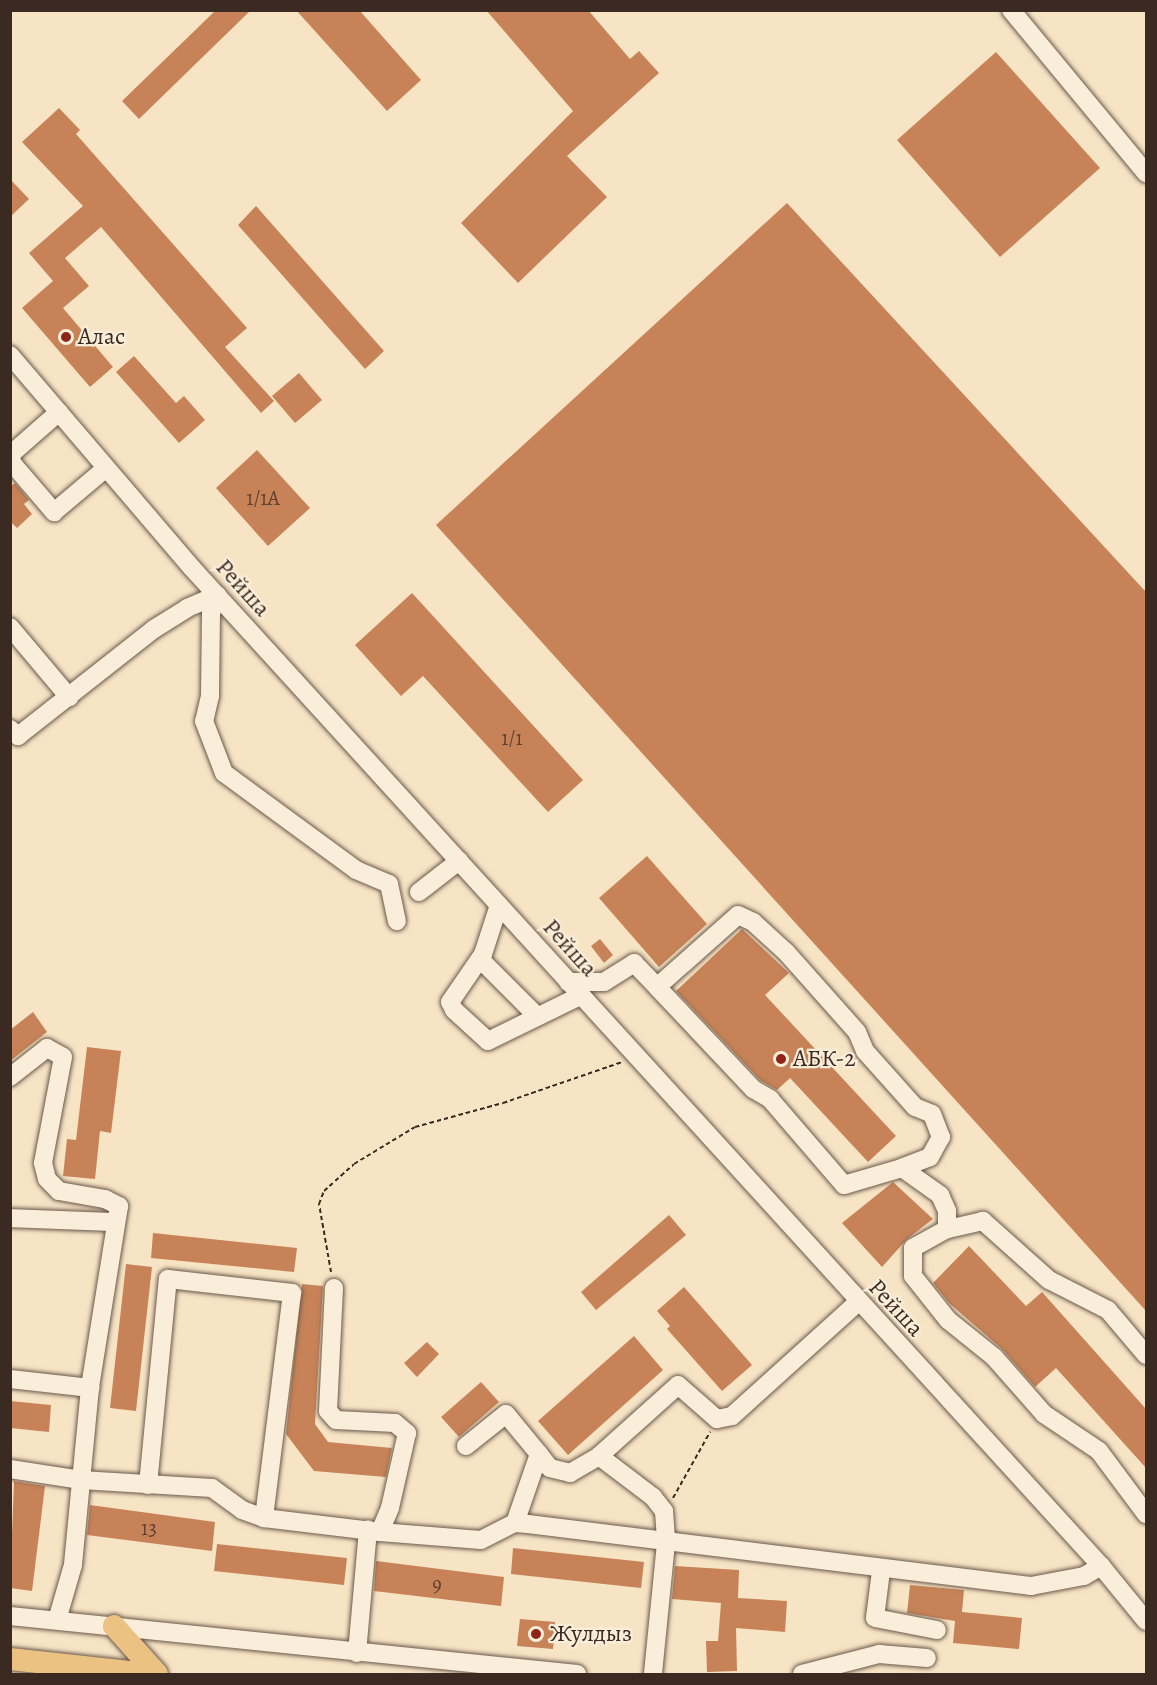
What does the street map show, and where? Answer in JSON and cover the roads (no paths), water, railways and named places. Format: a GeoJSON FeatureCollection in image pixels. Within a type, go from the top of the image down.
{"type":"FeatureCollection","features":[{"type":"Feature","properties":{"kind":"main road"},"geometry":{"type":"LineString","coordinates":[[114,1626],[157,1674]]}},
{"type":"Feature","properties":{"kind":"main road"},"geometry":{"type":"LineString","coordinates":[[10,1659],[148,1674]]}},
{"type":"Feature","properties":{"kind":"street"},"geometry":{"type":"LineString","coordinates":[[1011,10],[1146,173]]}},
{"type":"Feature","properties":{"kind":"street","name":"Рейша"},"geometry":{"type":"LineString","coordinates":[[10,355],[216,595],[1101,1566],[1146,1621]]}},
{"type":"Feature","properties":{"kind":"street"},"geometry":{"type":"LineString","coordinates":[[59,412],[11,454],[12,463],[18,471],[52,510],[59,512],[106,468]]}},
{"type":"Feature","properties":{"kind":"street"},"geometry":{"type":"LineString","coordinates":[[10,729],[18,736],[154,629],[187,608],[216,595]]}},
{"type":"Feature","properties":{"kind":"street"},"geometry":{"type":"LineString","coordinates":[[216,595],[211,613],[210,696],[204,721],[224,773],[346,864],[388,884],[397,921]]}},
{"type":"Feature","properties":{"kind":"street"},"geometry":{"type":"LineString","coordinates":[[10,627],[69,697]]}},
{"type":"Feature","properties":{"kind":"street"},"geometry":{"type":"LineString","coordinates":[[419,892],[459,861]]}},
{"type":"Feature","properties":{"kind":"street"},"geometry":{"type":"LineString","coordinates":[[499,905],[480,959],[450,1002],[480,1038],[498,1039],[537,1016],[574,989],[604,982],[634,963],[745,1082],[770,1098],[844,1185],[930,1157],[941,1137],[932,1114],[915,1107],[865,1051],[857,1032],[786,952],[753,922],[738,915],[657,987]]}},
{"type":"Feature","properties":{"kind":"street"},"geometry":{"type":"LineString","coordinates":[[480,959],[537,1016]]}},
{"type":"Feature","properties":{"kind":"street"},"geometry":{"type":"LineString","coordinates":[[10,1077],[47,1048],[63,1057],[43,1163],[47,1179],[59,1191],[112,1201],[119,1206],[90,1388],[73,1565],[57,1620]]}},
{"type":"Feature","properties":{"kind":"street"},"geometry":{"type":"LineString","coordinates":[[902,1168],[940,1195],[947,1211],[947,1229]]}},
{"type":"Feature","properties":{"kind":"street"},"geometry":{"type":"LineString","coordinates":[[10,1218],[116,1222]]}},
{"type":"Feature","properties":{"kind":"street"},"geometry":{"type":"LineString","coordinates":[[1146,1355],[1108,1310],[1049,1280],[983,1221],[947,1229],[913,1248],[913,1276],[948,1320],[994,1357],[1044,1414],[1099,1451],[1146,1514]]}},
{"type":"Feature","properties":{"kind":"street"},"geometry":{"type":"LineString","coordinates":[[148,1485],[168,1279],[292,1293],[264,1518]]}},
{"type":"Feature","properties":{"kind":"street"},"geometry":{"type":"LineString","coordinates":[[334,1288],[328,1411],[336,1420],[395,1423],[407,1433],[390,1508],[374,1530],[357,1653]]}},
{"type":"Feature","properties":{"kind":"street"},"geometry":{"type":"LineString","coordinates":[[466,1446],[506,1414],[550,1468],[570,1473],[599,1456],[678,1385],[717,1419],[732,1416],[858,1302]]}},
{"type":"Feature","properties":{"kind":"street"},"geometry":{"type":"LineString","coordinates":[[10,1380],[90,1388]]}},
{"type":"Feature","properties":{"kind":"street"},"geometry":{"type":"LineString","coordinates":[[515,1523],[539,1454]]}},
{"type":"Feature","properties":{"kind":"street"},"geometry":{"type":"LineString","coordinates":[[599,1456],[653,1497],[664,1511],[666,1543],[653,1674]]}},
{"type":"Feature","properties":{"kind":"street"},"geometry":{"type":"LineString","coordinates":[[10,1469],[81,1480],[212,1488],[242,1510],[264,1518],[481,1540],[515,1523],[881,1570],[1031,1586],[1084,1576],[1101,1566]]}},
{"type":"Feature","properties":{"kind":"street"},"geometry":{"type":"LineString","coordinates":[[881,1570],[875,1618],[937,1629]]}},
{"type":"Feature","properties":{"kind":"street"},"geometry":{"type":"LineString","coordinates":[[1132,1604],[1146,1636]]}},
{"type":"Feature","properties":{"kind":"street"},"geometry":{"type":"LineString","coordinates":[[10,1616],[577,1674]]}},
{"type":"Feature","properties":{"kind":"street"},"geometry":{"type":"LineString","coordinates":[[802,1674],[879,1654],[927,1658]]}},
{"type":"Feature","properties":{"kind":"place","name":"Алас"},"geometry":{"type":"Point","coordinates":[66,337]}},
{"type":"Feature","properties":{"kind":"place","name":"АБК-2"},"geometry":{"type":"Point","coordinates":[781,1059]}},
{"type":"Feature","properties":{"kind":"place","name":"Жулдыз"},"geometry":{"type":"Point","coordinates":[536,1634]}}]}
